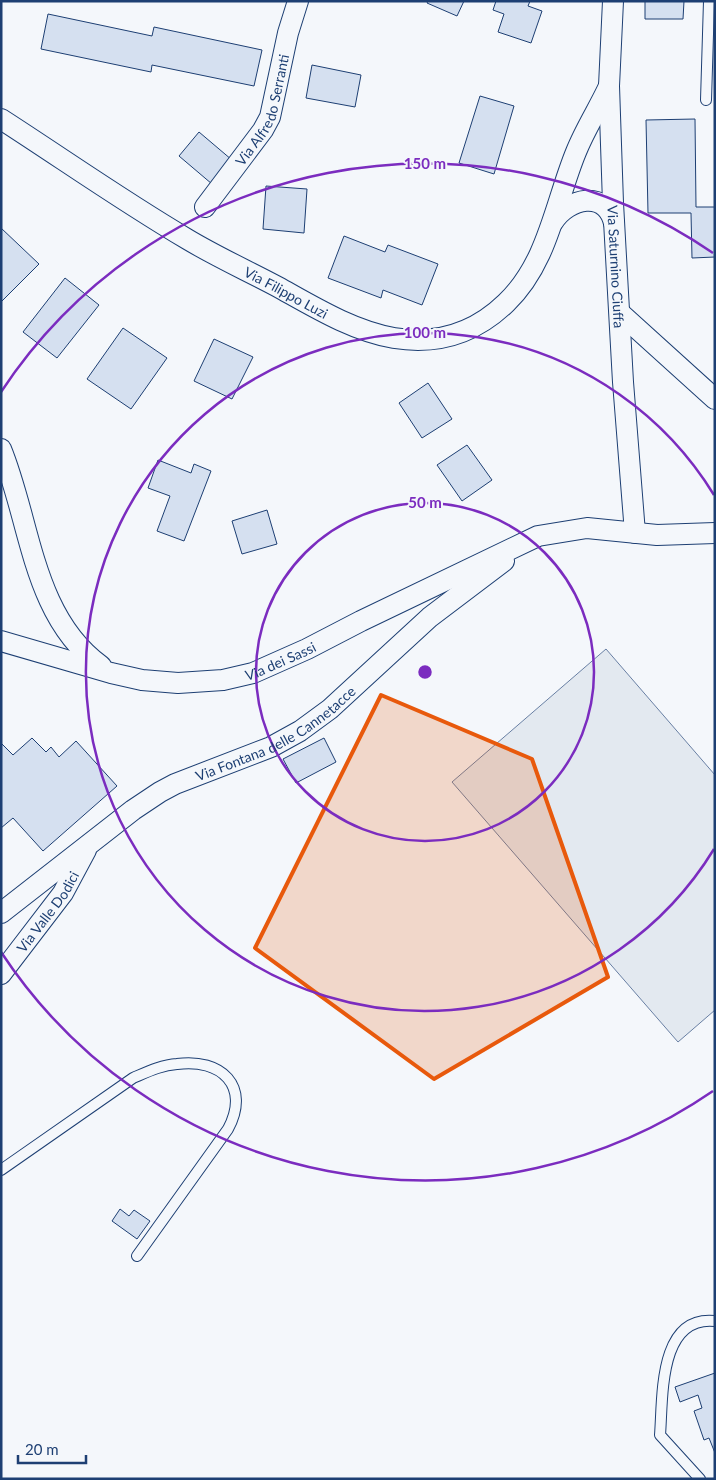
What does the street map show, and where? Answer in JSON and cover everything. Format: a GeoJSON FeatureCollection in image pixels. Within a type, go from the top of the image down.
{"type":"FeatureCollection","features":[{"type":"Feature","properties":{"kind":"street","name":"Via Alfredo Serranti"},"geometry":{"type":"LineString","coordinates":[[205,207],[263,130],[270,117],[288,33],[298,1]]}},
{"type":"Feature","properties":{"kind":"street","name":"Via Saturnino Ciuffa"},"geometry":{"type":"LineString","coordinates":[[613,1],[609,86],[623,382],[635,533]]}},
{"type":"Feature","properties":{"kind":"street","name":"Via Filippo Luzi"},"geometry":{"type":"LineString","coordinates":[[1,119],[188,240],[329,314],[374,333],[394,338],[446,338],[465,332],[481,323],[507,302],[531,272],[552,224],[576,150],[609,86]]}},
{"type":"Feature","properties":{"kind":"street","name":"Via Filippo Luzi"},"geometry":{"type":"LineString","coordinates":[[552,224],[559,212],[575,202],[592,202],[606,206],[612,216],[615,227]]}},
{"type":"Feature","properties":{"kind":"street"},"geometry":{"type":"LineString","coordinates":[[621,314],[715,400]]}},
{"type":"Feature","properties":{"kind":"street"},"geometry":{"type":"LineString","coordinates":[[1,448],[53,611],[81,651],[111,673]]}},
{"type":"Feature","properties":{"kind":"street"},"geometry":{"type":"LineString","coordinates":[[538,536],[587,528],[657,535],[715,533]]}},
{"type":"Feature","properties":{"kind":"street","name":"Via dei Sassi"},"geometry":{"type":"LineString","coordinates":[[1,641],[111,673],[178,683],[208,682],[253,673],[307,649],[360,621],[538,536]]}},
{"type":"Feature","properties":{"kind":"street","name":"Via Fontana delle Cannetacce"},"geometry":{"type":"LineString","coordinates":[[1,913],[133,810],[175,784],[271,747],[300,731],[330,708],[430,617],[538,536]]}},
{"type":"Feature","properties":{"kind":"street","name":"Via Valle Dodici"},"geometry":{"type":"LineString","coordinates":[[1,974],[63,893],[87,846]]}},
{"type":"Feature","properties":{"kind":"lane"},"geometry":{"type":"LineString","coordinates":[[706,100],[709,1]]}},
{"type":"Feature","properties":{"kind":"lane"},"geometry":{"type":"LineString","coordinates":[[1,1170],[133,1078],[154,1069],[176,1064],[198,1064],[218,1070],[230,1080],[234,1088],[238,1104],[236,1112],[228,1128],[137,1256]]}},
{"type":"Feature","properties":{"kind":"lane"},"geometry":{"type":"LineString","coordinates":[[700,1479],[660,1436],[662,1408],[668,1357],[677,1335],[696,1322],[715,1321]]}},
{"type":"Feature","properties":{"kind":"highlighted area"},"geometry":{"type":"Polygon","coordinates":[[[381,695],[532,759],[608,977],[434,1079],[255,948],[381,695]]]}},
{"type":"Feature","properties":{"kind":"shaded area"},"geometry":{"type":"Polygon","coordinates":[[[606,649],[715,775],[715,1010],[678,1042],[452,782],[606,649]]]}},
{"type":"Feature","properties":{"kind":"building"},"geometry":{"type":"Polygon","coordinates":[[[428,1],[464,1],[457,16],[427,3],[428,1]]]}},
{"type":"Feature","properties":{"kind":"building"},"geometry":{"type":"Polygon","coordinates":[[[496,1],[530,1],[528,6],[542,11],[531,43],[498,32],[504,14],[493,10],[496,1]]]}},
{"type":"Feature","properties":{"kind":"building"},"geometry":{"type":"Polygon","coordinates":[[[645,1],[684,1],[683,19],[645,19],[645,1]]]}},
{"type":"Feature","properties":{"kind":"building"},"geometry":{"type":"Polygon","coordinates":[[[48,14],[152,36],[154,27],[262,50],[254,86],[152,65],[151,72],[41,49],[48,14]]]}},
{"type":"Feature","properties":{"kind":"building"},"geometry":{"type":"Polygon","coordinates":[[[312,65],[361,75],[355,107],[306,98],[312,65]]]}},
{"type":"Feature","properties":{"kind":"building"},"geometry":{"type":"Polygon","coordinates":[[[480,96],[514,106],[494,174],[459,163],[480,96]]]}},
{"type":"Feature","properties":{"kind":"building"},"geometry":{"type":"Polygon","coordinates":[[[695,119],[696,207],[715,207],[715,257],[692,258],[691,213],[648,213],[646,120],[695,119]]]}},
{"type":"Feature","properties":{"kind":"building"},"geometry":{"type":"Polygon","coordinates":[[[199,132],[232,160],[212,184],[179,156],[199,132]]]}},
{"type":"Feature","properties":{"kind":"building"},"geometry":{"type":"Polygon","coordinates":[[[266,186],[307,189],[304,233],[263,229],[266,186]]]}},
{"type":"Feature","properties":{"kind":"building"},"geometry":{"type":"Polygon","coordinates":[[[1,228],[39,264],[1,302],[1,228]]]}},
{"type":"Feature","properties":{"kind":"building"},"geometry":{"type":"Polygon","coordinates":[[[344,236],[385,252],[388,245],[438,264],[422,305],[383,290],[381,298],[328,278],[344,236]]]}},
{"type":"Feature","properties":{"kind":"building"},"geometry":{"type":"Polygon","coordinates":[[[65,278],[99,305],[57,358],[23,332],[65,278]]]}},
{"type":"Feature","properties":{"kind":"building"},"geometry":{"type":"Polygon","coordinates":[[[123,328],[167,358],[131,409],[87,379],[123,328]]]}},
{"type":"Feature","properties":{"kind":"building"},"geometry":{"type":"Polygon","coordinates":[[[214,339],[253,357],[232,399],[194,381],[214,339]]]}},
{"type":"Feature","properties":{"kind":"building"},"geometry":{"type":"Polygon","coordinates":[[[428,383],[452,419],[422,438],[399,403],[428,383]]]}},
{"type":"Feature","properties":{"kind":"building"},"geometry":{"type":"Polygon","coordinates":[[[467,445],[492,480],[462,501],[437,465],[467,445]]]}},
{"type":"Feature","properties":{"kind":"building"},"geometry":{"type":"Polygon","coordinates":[[[158,460],[191,473],[194,464],[211,471],[184,541],[157,531],[170,496],[148,488],[158,460]]]}},
{"type":"Feature","properties":{"kind":"building"},"geometry":{"type":"Polygon","coordinates":[[[267,510],[277,544],[242,554],[232,521],[267,510]]]}},
{"type":"Feature","properties":{"kind":"building"},"geometry":{"type":"Polygon","coordinates":[[[32,738],[46,752],[51,747],[59,757],[76,741],[117,786],[43,851],[13,818],[1,828],[1,743],[13,755],[32,738]]]}},
{"type":"Feature","properties":{"kind":"building"},"geometry":{"type":"Polygon","coordinates":[[[324,738],[336,762],[296,783],[283,759],[324,738]]]}},
{"type":"Feature","properties":{"kind":"building"},"geometry":{"type":"Polygon","coordinates":[[[120,1209],[129,1216],[134,1210],[150,1221],[137,1239],[112,1221],[120,1209]]]}},
{"type":"Feature","properties":{"kind":"building"},"geometry":{"type":"Polygon","coordinates":[[[715,1373],[715,1453],[709,1438],[704,1440],[694,1411],[702,1408],[698,1395],[680,1402],[675,1387],[715,1373]]]}}]}
